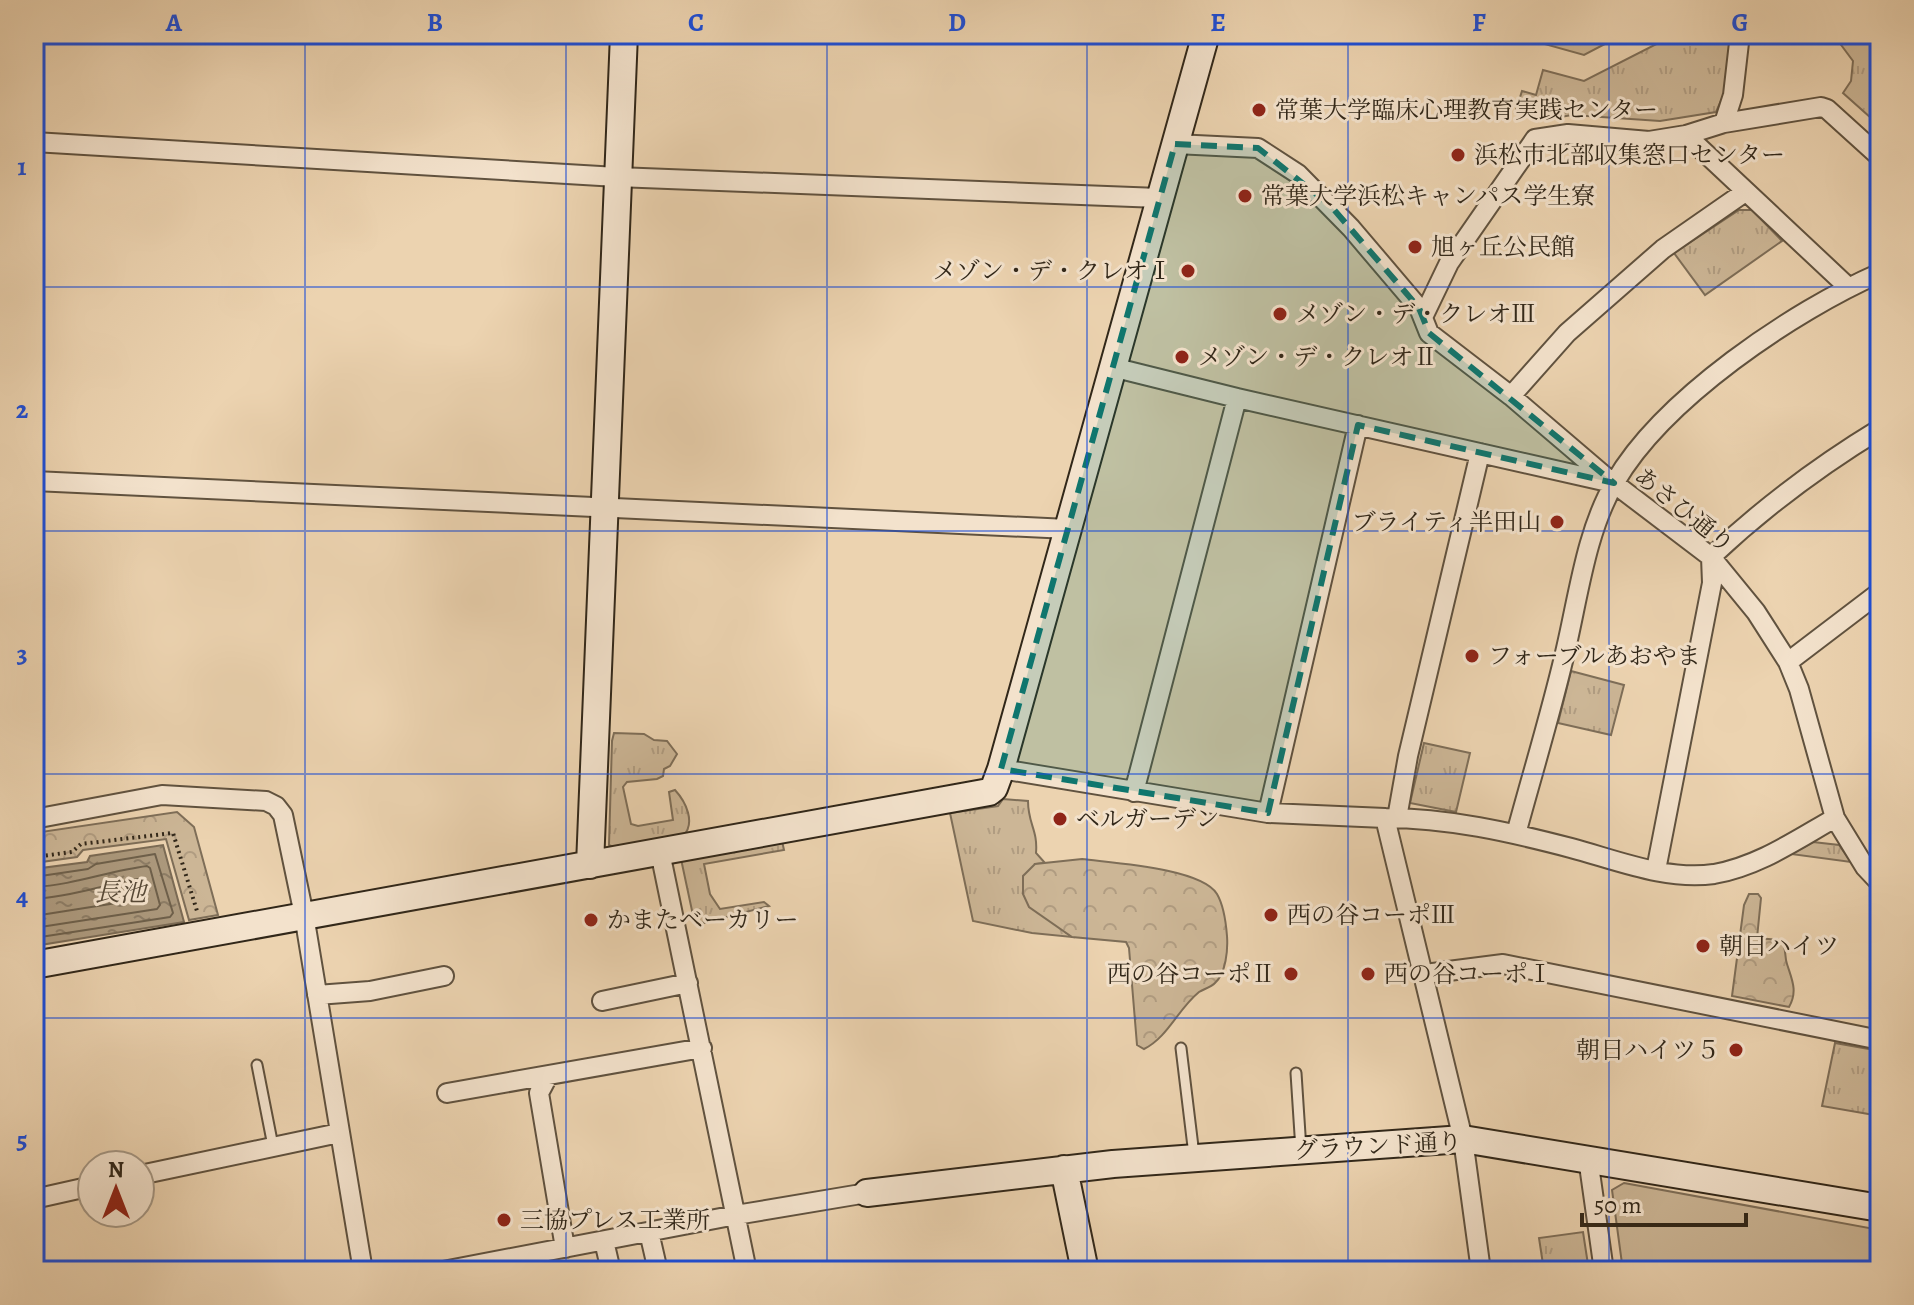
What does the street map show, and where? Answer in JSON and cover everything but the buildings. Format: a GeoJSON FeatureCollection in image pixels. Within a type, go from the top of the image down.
{"type":"FeatureCollection","features":[{"type":"Feature","properties":{"kind":"street"},"geometry":{"type":"LineString","coordinates":[[590,865],[624,34]]}},
{"type":"Feature","properties":{"kind":"street"},"geometry":{"type":"LineString","coordinates":[[34,965],[977,796],[994,788],[1206,34]]}},
{"type":"Feature","properties":{"kind":"street"},"geometry":{"type":"LineString","coordinates":[[1724,123],[1733,95],[1740,34]]}},
{"type":"Feature","properties":{"kind":"street"},"geometry":{"type":"LineString","coordinates":[[1424,315],[1449,263],[1535,139],[1568,134],[1649,141],[1686,135],[1724,123],[1821,107],[1880,157]]}},
{"type":"Feature","properties":{"kind":"street"},"geometry":{"type":"LineString","coordinates":[[1686,135],[1848,287]]}},
{"type":"Feature","properties":{"kind":"street"},"geometry":{"type":"LineString","coordinates":[[34,142],[617,177],[1159,198]]}},
{"type":"Feature","properties":{"kind":"street","name":"あさひ通り"},"geometry":{"type":"LineString","coordinates":[[1175,144],[1251,147],[1270,153],[1298,174],[1330,205],[1424,315],[1429,333],[1711,557],[1756,612],[1788,662],[1799,689],[1835,818],[1865,867],[1880,883]]}},
{"type":"Feature","properties":{"kind":"street"},"geometry":{"type":"LineString","coordinates":[[1511,396],[1567,333],[1663,249],[1745,192]]}},
{"type":"Feature","properties":{"kind":"street"},"geometry":{"type":"LineString","coordinates":[[1516,834],[1562,669],[1589,552],[1603,506],[1614,483],[1654,431],[1707,383],[1768,336],[1848,287],[1880,273]]}},
{"type":"Feature","properties":{"kind":"street"},"geometry":{"type":"LineString","coordinates":[[1112,367],[1614,483]]}},
{"type":"Feature","properties":{"kind":"street"},"geometry":{"type":"LineString","coordinates":[[1134,792],[1237,398]]}},
{"type":"Feature","properties":{"kind":"street"},"geometry":{"type":"LineString","coordinates":[[1268,813],[1358,425]]}},
{"type":"Feature","properties":{"kind":"street"},"geometry":{"type":"LineString","coordinates":[[1656,870],[1712,583],[1711,557],[1742,527],[1777,500],[1848,448],[1880,429]]}},
{"type":"Feature","properties":{"kind":"street"},"geometry":{"type":"LineString","coordinates":[[1480,453],[1391,818],[1463,1139],[1481,1271]]}},
{"type":"Feature","properties":{"kind":"street"},"geometry":{"type":"LineString","coordinates":[[34,481],[1068,529]]}},
{"type":"Feature","properties":{"kind":"street"},"geometry":{"type":"LineString","coordinates":[[1788,662],[1880,592]]}},
{"type":"Feature","properties":{"kind":"street"},"geometry":{"type":"LineString","coordinates":[[1001,769],[1268,813],[1391,818],[1516,834],[1656,870],[1696,875],[1733,870],[1768,857],[1835,818]]}},
{"type":"Feature","properties":{"kind":"street"},"geometry":{"type":"LineString","coordinates":[[34,819],[162,795],[266,801],[276,806],[283,815],[304,915],[363,1271]]}},
{"type":"Feature","properties":{"kind":"street"},"geometry":{"type":"LineString","coordinates":[[660,852],[747,1271]]}},
{"type":"Feature","properties":{"kind":"street"},"geometry":{"type":"LineString","coordinates":[[1425,974],[1503,964],[1880,1040]]}},
{"type":"Feature","properties":{"kind":"street"},"geometry":{"type":"LineString","coordinates":[[317,995],[370,991],[444,976]]}},
{"type":"Feature","properties":{"kind":"street"},"geometry":{"type":"LineString","coordinates":[[602,1001],[688,983]]}},
{"type":"Feature","properties":{"kind":"street"},"geometry":{"type":"LineString","coordinates":[[447,1093],[702,1048]]}},
{"type":"Feature","properties":{"kind":"street"},"geometry":{"type":"LineString","coordinates":[[548,1076],[539,1093],[565,1248]]}},
{"type":"Feature","properties":{"kind":"street"},"geometry":{"type":"LineString","coordinates":[[156,1172],[339,1133]]}},
{"type":"Feature","properties":{"kind":"street","name":"グラウンド通り"},"geometry":{"type":"LineString","coordinates":[[867,1193],[1194,1157],[1463,1139],[1880,1208]]}},
{"type":"Feature","properties":{"kind":"street"},"geometry":{"type":"LineString","coordinates":[[1588,1158],[1604,1271]]}},
{"type":"Feature","properties":{"kind":"street"},"geometry":{"type":"LineString","coordinates":[[1064,1169],[1085,1271]]}},
{"type":"Feature","properties":{"kind":"street"},"geometry":{"type":"LineString","coordinates":[[34,1199],[76,1190]]}},
{"type":"Feature","properties":{"kind":"street"},"geometry":{"type":"LineString","coordinates":[[443,1271],[867,1193]]}},
{"type":"Feature","properties":{"kind":"street"},"geometry":{"type":"LineString","coordinates":[[649,1232],[658,1271]]}},
{"type":"Feature","properties":{"kind":"street"},"geometry":{"type":"LineString","coordinates":[[604,1241],[611,1271]]}},
{"type":"Feature","properties":{"kind":"lane"},"geometry":{"type":"LineString","coordinates":[[1181,1048],[1194,1157]]}},
{"type":"Feature","properties":{"kind":"lane"},"geometry":{"type":"LineString","coordinates":[[257,1065],[273,1146]]}},
{"type":"Feature","properties":{"kind":"lane"},"geometry":{"type":"LineString","coordinates":[[1296,1073],[1301,1150]]}},
{"type":"Feature","properties":{"kind":"path"},"geometry":{"type":"LineString","coordinates":[[34,857],[72,852],[81,844],[173,833],[198,913],[191,920]]}},
{"type":"Feature","properties":{"kind":"highlighted area"},"geometry":{"type":"Polygon","coordinates":[[[1175,144],[1258,148],[1330,205],[1419,308],[1429,333],[1614,483],[1358,425],[1268,813],[1001,769],[1175,144]]]}},
{"type":"Feature","properties":{"kind":"green space"},"geometry":{"type":"Polygon","coordinates":[[[1509,34],[1624,34],[1584,55],[1509,34]]]}},
{"type":"Feature","properties":{"kind":"green space"},"geometry":{"type":"Polygon","coordinates":[[[1676,34],[1732,34],[1724,94],[1716,112],[1660,121],[1572,115],[1543,120],[1515,113],[1522,91],[1536,95],[1543,70],[1584,81],[1676,34]]]}},
{"type":"Feature","properties":{"kind":"green space"},"geometry":{"type":"Polygon","coordinates":[[[1833,34],[1880,34],[1880,126],[1843,93],[1851,81],[1853,61],[1833,34]]]}},
{"type":"Feature","properties":{"kind":"green space"},"geometry":{"type":"Polygon","coordinates":[[[1739,210],[1752,210],[1782,241],[1705,295],[1674,253],[1739,210]]]}},
{"type":"Feature","properties":{"kind":"green space"},"geometry":{"type":"Polygon","coordinates":[[[1571,671],[1624,685],[1611,735],[1558,723],[1571,671]]]}},
{"type":"Feature","properties":{"kind":"green space"},"geometry":{"type":"Polygon","coordinates":[[[614,733],[644,734],[654,740],[667,741],[677,754],[670,766],[664,769],[663,776],[627,782],[623,787],[631,824],[638,826],[673,820],[669,792],[675,790],[688,813],[689,825],[683,836],[615,848],[609,845],[614,733]]]}},
{"type":"Feature","properties":{"kind":"green space"},"geometry":{"type":"Polygon","coordinates":[[[1424,743],[1470,753],[1456,812],[1410,803],[1424,743]]]}},
{"type":"Feature","properties":{"kind":"green space"},"geometry":{"type":"Polygon","coordinates":[[[1003,799],[1028,801],[1036,853],[1045,863],[1035,864],[1052,921],[1072,937],[1032,933],[973,921],[950,813],[998,806],[1003,799]]]}},
{"type":"Feature","properties":{"kind":"green space"},"geometry":{"type":"Polygon","coordinates":[[[177,812],[194,827],[218,915],[189,920],[166,839],[83,850],[77,857],[34,863],[34,833],[177,812]]]}},
{"type":"Feature","properties":{"kind":"green space"},"geometry":{"type":"Polygon","coordinates":[[[782,841],[784,850],[704,864],[710,894],[720,909],[764,902],[769,906],[704,923],[694,920],[681,859],[782,841]]]}},
{"type":"Feature","properties":{"kind":"green space"},"geometry":{"type":"Polygon","coordinates":[[[1813,842],[1839,845],[1851,862],[1791,854],[1813,842]]]}},
{"type":"Feature","properties":{"kind":"green space"},"geometry":{"type":"Polygon","coordinates":[[[1082,859],[1155,868],[1193,878],[1208,885],[1221,904],[1227,942],[1226,961],[1219,979],[1199,992],[1160,1037],[1144,1049],[1137,1045],[1126,942],[1072,937],[1029,907],[1023,894],[1023,876],[1035,864],[1082,859]]]}},
{"type":"Feature","properties":{"kind":"green space"},"geometry":{"type":"Polygon","coordinates":[[[1749,894],[1758,894],[1761,898],[1757,938],[1781,940],[1784,946],[1793,986],[1789,1007],[1732,996],[1744,905],[1749,894]]]}},
{"type":"Feature","properties":{"kind":"green space"},"geometry":{"type":"Polygon","coordinates":[[[1835,1043],[1880,1051],[1880,1116],[1822,1106],[1835,1043]]]}},
{"type":"Feature","properties":{"kind":"green space"},"geometry":{"type":"Polygon","coordinates":[[[1624,1183],[1880,1230],[1880,1271],[1623,1271],[1612,1190],[1624,1183]]]}},
{"type":"Feature","properties":{"kind":"green space"},"geometry":{"type":"Polygon","coordinates":[[[1583,1232],[1589,1271],[1544,1271],[1539,1238],[1583,1232]]]}},
{"type":"Feature","properties":{"kind":"water","name":"長池"},"geometry":{"type":"Polygon","coordinates":[[[163,845],[184,922],[34,946],[34,869],[87,862],[90,856],[163,845]]]}},
{"type":"Feature","properties":{"kind":"place","name":"常葉大学臨床心理教育実践センター"},"geometry":{"type":"Point","coordinates":[1259,110]}},
{"type":"Feature","properties":{"kind":"place","name":"浜松市北部収集窓口センター"},"geometry":{"type":"Point","coordinates":[1458,155]}},
{"type":"Feature","properties":{"kind":"place","name":"常葉大学浜松キャンパス学生寮"},"geometry":{"type":"Point","coordinates":[1245,196]}},
{"type":"Feature","properties":{"kind":"place","name":"旭ヶ丘公民館"},"geometry":{"type":"Point","coordinates":[1415,247]}},
{"type":"Feature","properties":{"kind":"place","name":"メゾン・デ・クレオⅠ"},"geometry":{"type":"Point","coordinates":[1188,271]}},
{"type":"Feature","properties":{"kind":"place","name":"メゾン・デ・クレオⅢ"},"geometry":{"type":"Point","coordinates":[1280,314]}},
{"type":"Feature","properties":{"kind":"place","name":"メゾン・デ・クレオⅡ"},"geometry":{"type":"Point","coordinates":[1182,357]}},
{"type":"Feature","properties":{"kind":"place","name":"ブライティ半田山"},"geometry":{"type":"Point","coordinates":[1557,522]}},
{"type":"Feature","properties":{"kind":"place","name":"フォーブルあおやま"},"geometry":{"type":"Point","coordinates":[1472,656]}},
{"type":"Feature","properties":{"kind":"place","name":"ベルガーデン"},"geometry":{"type":"Point","coordinates":[1060,819]}},
{"type":"Feature","properties":{"kind":"place","name":"西の谷コーポⅢ"},"geometry":{"type":"Point","coordinates":[1271,915]}},
{"type":"Feature","properties":{"kind":"place","name":"かまたベーカリー"},"geometry":{"type":"Point","coordinates":[591,920]}},
{"type":"Feature","properties":{"kind":"place","name":"朝日ハイツ"},"geometry":{"type":"Point","coordinates":[1703,946]}},
{"type":"Feature","properties":{"kind":"place","name":"西の谷コーポⅡ"},"geometry":{"type":"Point","coordinates":[1291,974]}},
{"type":"Feature","properties":{"kind":"place","name":"西の谷コーポⅠ"},"geometry":{"type":"Point","coordinates":[1368,974]}},
{"type":"Feature","properties":{"kind":"place","name":"朝日ハイツ５"},"geometry":{"type":"Point","coordinates":[1736,1050]}},
{"type":"Feature","properties":{"kind":"place","name":"三協プレス工業所"},"geometry":{"type":"Point","coordinates":[504,1220]}}]}
